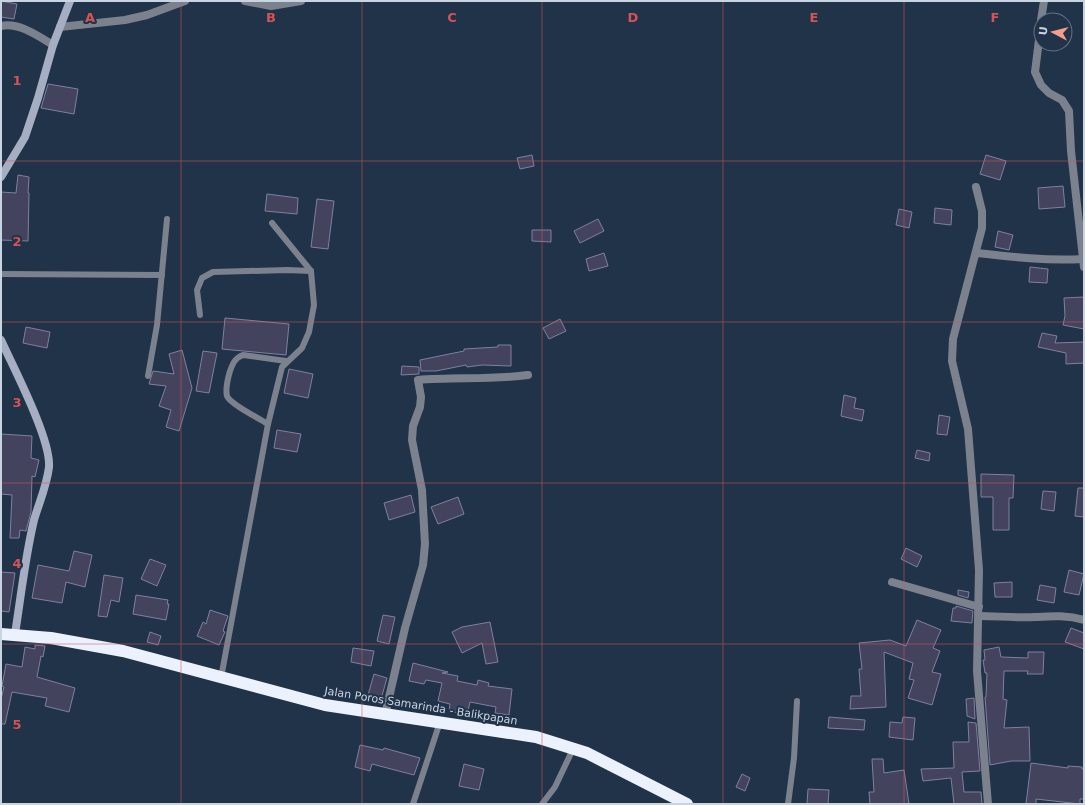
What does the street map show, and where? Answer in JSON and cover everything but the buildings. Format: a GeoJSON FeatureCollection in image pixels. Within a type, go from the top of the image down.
{"type":"FeatureCollection","features":[{"type":"Feature","properties":{"kind":"highway","name":"Jalan Poros Samarinda - Balikpapan"},"geometry":{"type":"LineString","coordinates":[[1,634],[15,634],[84,643],[123,651],[325,705],[536,737],[587,753],[687,804]]}},
{"type":"Feature","properties":{"kind":"street"},"geometry":{"type":"LineString","coordinates":[[1,177],[25,137],[38,98],[53,44],[70,1]]}},
{"type":"Feature","properties":{"kind":"street"},"geometry":{"type":"LineString","coordinates":[[60,27],[125,20],[185,1]]}},
{"type":"Feature","properties":{"kind":"street"},"geometry":{"type":"LineString","coordinates":[[246,1],[271,6],[301,1]]}},
{"type":"Feature","properties":{"kind":"street"},"geometry":{"type":"LineString","coordinates":[[1043,12],[1044,1]]}},
{"type":"Feature","properties":{"kind":"street"},"geometry":{"type":"LineString","coordinates":[[1,26],[8,25],[21,28],[53,44]]}},
{"type":"Feature","properties":{"kind":"street"},"geometry":{"type":"LineString","coordinates":[[976,253],[1083,263],[1071,151],[1069,111],[1062,100],[1041,85],[1035,72],[1038,52]]}},
{"type":"Feature","properties":{"kind":"street"},"geometry":{"type":"LineString","coordinates":[[976,187],[982,211],[982,228],[965,290],[952,350],[952,361],[968,429],[978,564],[979,612],[977,671],[988,804]]}},
{"type":"Feature","properties":{"kind":"street"},"geometry":{"type":"LineString","coordinates":[[1,340],[37,422],[47,455],[49,468],[33,528],[15,634]]}},
{"type":"Feature","properties":{"kind":"street"},"geometry":{"type":"LineString","coordinates":[[385,715],[405,628],[423,565],[425,544],[422,490],[412,440],[413,426],[420,407],[418,380],[443,378],[504,378],[528,375]]}},
{"type":"Feature","properties":{"kind":"street"},"geometry":{"type":"LineString","coordinates":[[892,582],[979,612],[1064,616],[1084,620]]}},
{"type":"Feature","properties":{"kind":"lane"},"geometry":{"type":"LineString","coordinates":[[148,376],[162,275],[167,219]]}},
{"type":"Feature","properties":{"kind":"lane"},"geometry":{"type":"LineString","coordinates":[[221,678],[268,424],[282,366],[302,348],[309,332],[314,306],[311,271],[272,223]]}},
{"type":"Feature","properties":{"kind":"lane"},"geometry":{"type":"LineString","coordinates":[[200,315],[197,290],[202,278],[213,272],[287,270],[311,271]]}},
{"type":"Feature","properties":{"kind":"lane"},"geometry":{"type":"LineString","coordinates":[[1,274],[162,275]]}},
{"type":"Feature","properties":{"kind":"lane"},"geometry":{"type":"LineString","coordinates":[[268,424],[229,399],[227,392],[228,378],[235,360],[243,355],[286,361]]}},
{"type":"Feature","properties":{"kind":"lane"},"geometry":{"type":"LineString","coordinates":[[788,804],[794,758],[797,701]]}},
{"type":"Feature","properties":{"kind":"lane"},"geometry":{"type":"LineString","coordinates":[[413,804],[440,722]]}},
{"type":"Feature","properties":{"kind":"lane"},"geometry":{"type":"LineString","coordinates":[[542,804],[555,787],[573,749]]}}]}
